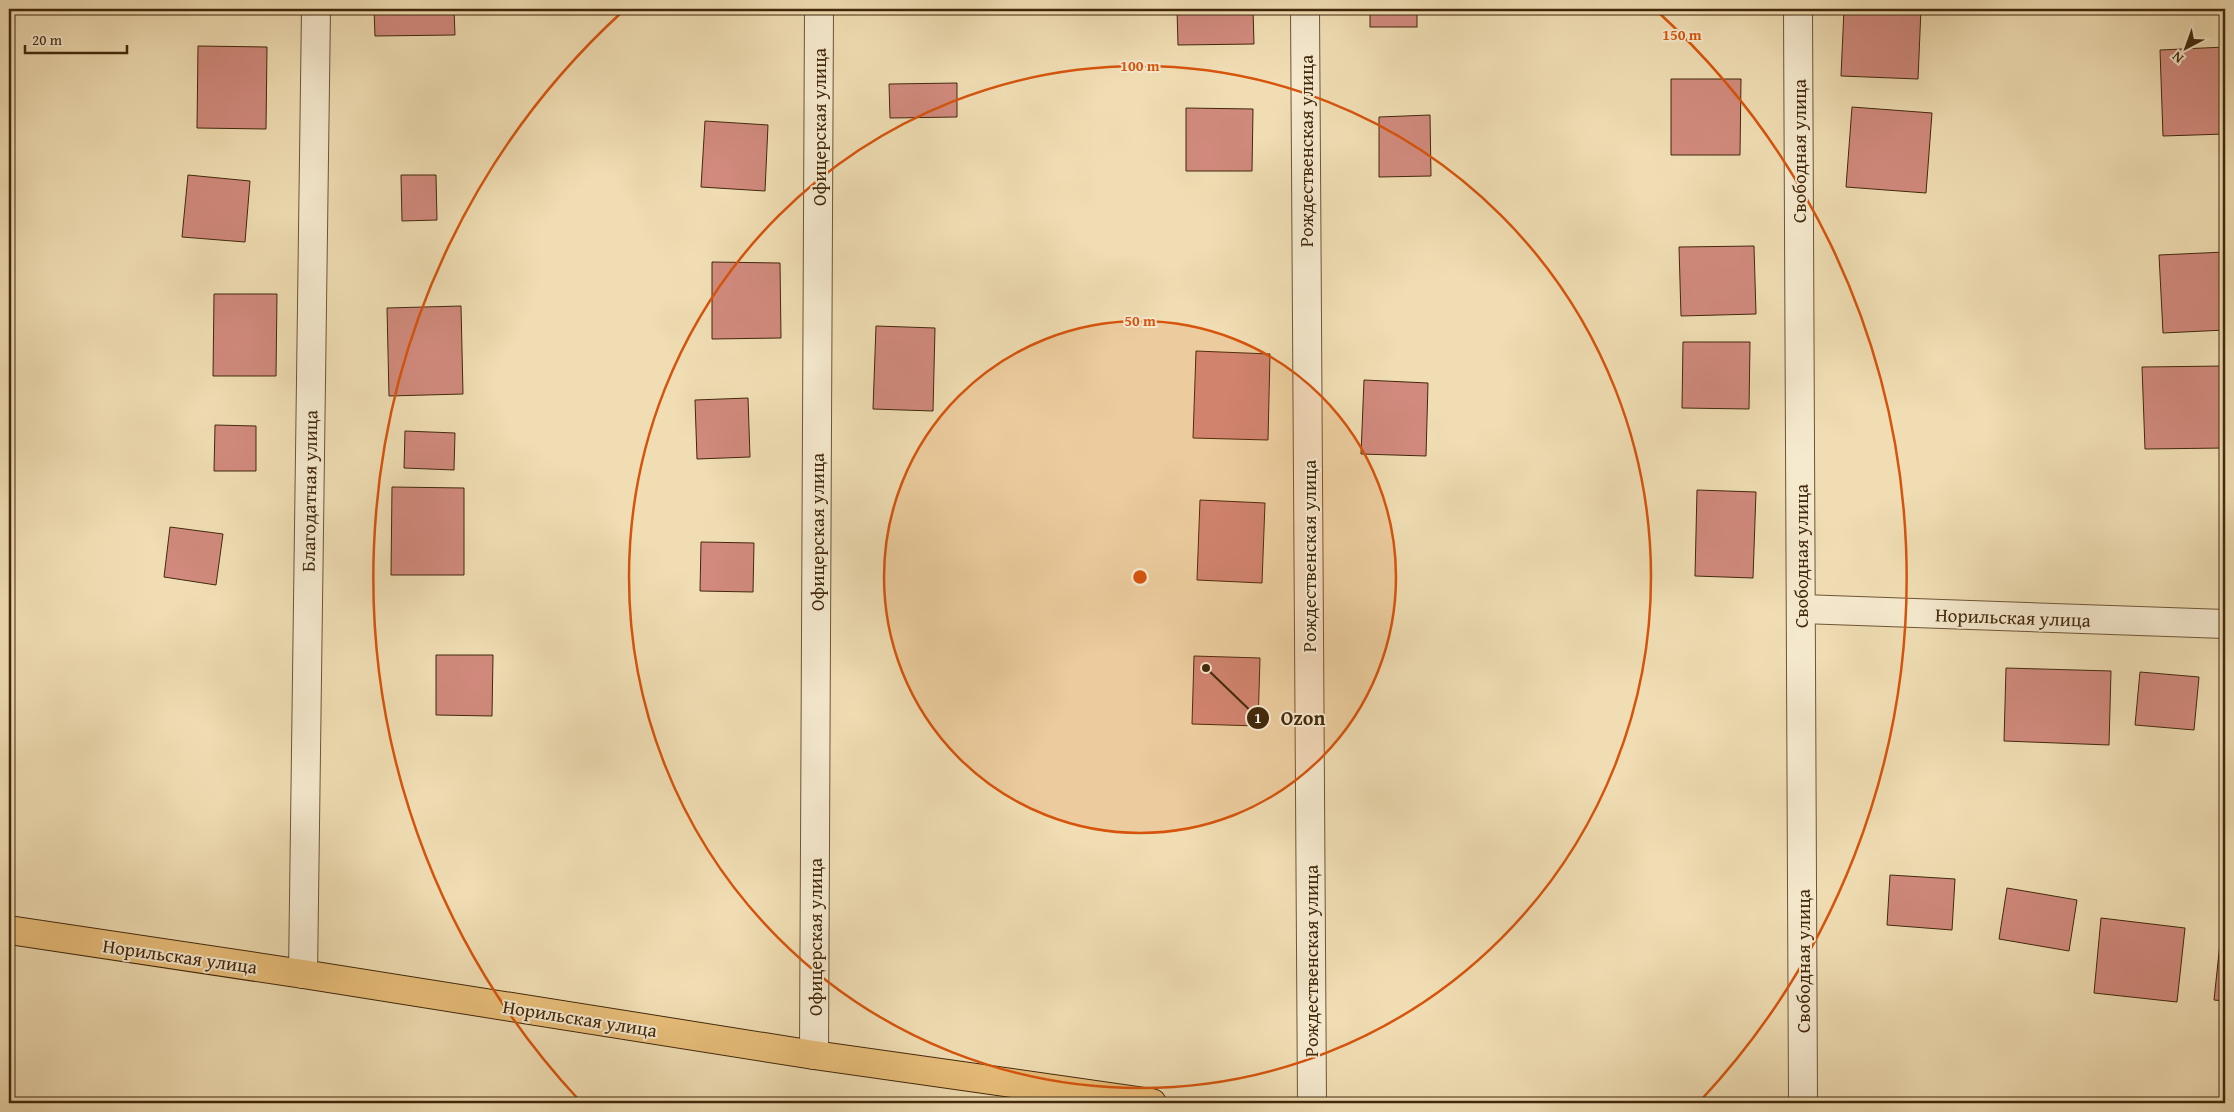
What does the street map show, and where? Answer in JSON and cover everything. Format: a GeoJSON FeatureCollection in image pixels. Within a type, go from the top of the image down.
{"type":"FeatureCollection","features":[{"type":"Feature","properties":{"kind":"main road","name":"Норильская улица"},"geometry":{"type":"LineString","coordinates":[[9,930],[303,974],[814,1055],[1152,1103]]}},
{"type":"Feature","properties":{"kind":"street","name":"Благодатная улица"},"geometry":{"type":"LineString","coordinates":[[303,974],[316,9]]}},
{"type":"Feature","properties":{"kind":"street","name":"Офицерская улица"},"geometry":{"type":"LineString","coordinates":[[814,1055],[819,9]]}},
{"type":"Feature","properties":{"kind":"street","name":"Рождественская улица"},"geometry":{"type":"LineString","coordinates":[[1305,9],[1312,1103]]}},
{"type":"Feature","properties":{"kind":"street","name":"Свободная улица"},"geometry":{"type":"LineString","coordinates":[[1798,9],[1803,1103]]}},
{"type":"Feature","properties":{"kind":"street","name":"Норильская улица"},"geometry":{"type":"LineString","coordinates":[[1802,609],[2225,624]]}},
{"type":"Feature","properties":{"kind":"building"},"geometry":{"type":"Polygon","coordinates":[[[374,9],[454,9],[455,35],[375,36],[374,9]]]}},
{"type":"Feature","properties":{"kind":"building"},"geometry":{"type":"Polygon","coordinates":[[[1177,9],[1253,9],[1254,44],[1178,45],[1177,9]]]}},
{"type":"Feature","properties":{"kind":"building"},"geometry":{"type":"Polygon","coordinates":[[[1370,9],[1417,9],[1417,27],[1370,27],[1370,9]]]}},
{"type":"Feature","properties":{"kind":"building"},"geometry":{"type":"Polygon","coordinates":[[[1844,9],[1921,9],[1918,79],[1841,76],[1844,9]]]}},
{"type":"Feature","properties":{"kind":"building"},"geometry":{"type":"Polygon","coordinates":[[[198,46],[267,47],[266,129],[197,128],[198,46]]]}},
{"type":"Feature","properties":{"kind":"building"},"geometry":{"type":"Polygon","coordinates":[[[2225,47],[2225,134],[2163,136],[2160,50],[2225,47]]]}},
{"type":"Feature","properties":{"kind":"building"},"geometry":{"type":"Polygon","coordinates":[[[1671,79],[1741,79],[1740,155],[1671,155],[1671,79]]]}},
{"type":"Feature","properties":{"kind":"building"},"geometry":{"type":"Polygon","coordinates":[[[957,83],[957,117],[890,118],[889,84],[957,83]]]}},
{"type":"Feature","properties":{"kind":"building"},"geometry":{"type":"Polygon","coordinates":[[[1852,107],[1932,113],[1926,193],[1846,187],[1852,107]]]}},
{"type":"Feature","properties":{"kind":"building"},"geometry":{"type":"Polygon","coordinates":[[[1186,108],[1253,109],[1252,171],[1186,171],[1186,108]]]}},
{"type":"Feature","properties":{"kind":"building"},"geometry":{"type":"Polygon","coordinates":[[[1430,115],[1431,176],[1379,177],[1379,117],[1430,115]]]}},
{"type":"Feature","properties":{"kind":"building"},"geometry":{"type":"Polygon","coordinates":[[[705,121],[768,125],[765,191],[701,187],[705,121]]]}},
{"type":"Feature","properties":{"kind":"building"},"geometry":{"type":"Polygon","coordinates":[[[188,175],[250,181],[245,242],[182,237],[188,175]]]}},
{"type":"Feature","properties":{"kind":"building"},"geometry":{"type":"Polygon","coordinates":[[[401,175],[436,175],[437,220],[402,221],[401,175]]]}},
{"type":"Feature","properties":{"kind":"building"},"geometry":{"type":"Polygon","coordinates":[[[1754,246],[1756,314],[1681,316],[1679,247],[1754,246]]]}},
{"type":"Feature","properties":{"kind":"building"},"geometry":{"type":"Polygon","coordinates":[[[2225,252],[2225,330],[2163,333],[2159,255],[2225,252]]]}},
{"type":"Feature","properties":{"kind":"building"},"geometry":{"type":"Polygon","coordinates":[[[712,262],[780,263],[781,338],[712,339],[712,262]]]}},
{"type":"Feature","properties":{"kind":"building"},"geometry":{"type":"Polygon","coordinates":[[[214,294],[277,294],[276,376],[213,376],[214,294]]]}},
{"type":"Feature","properties":{"kind":"building"},"geometry":{"type":"Polygon","coordinates":[[[461,306],[463,394],[389,396],[387,308],[461,306]]]}},
{"type":"Feature","properties":{"kind":"building"},"geometry":{"type":"Polygon","coordinates":[[[876,326],[935,328],[933,411],[873,409],[876,326]]]}},
{"type":"Feature","properties":{"kind":"building"},"geometry":{"type":"Polygon","coordinates":[[[1683,342],[1750,342],[1749,409],[1682,408],[1683,342]]]}},
{"type":"Feature","properties":{"kind":"building"},"geometry":{"type":"Polygon","coordinates":[[[1196,351],[1270,354],[1268,440],[1193,438],[1196,351]]]}},
{"type":"Feature","properties":{"kind":"building"},"geometry":{"type":"Polygon","coordinates":[[[2225,366],[2225,448],[2145,449],[2142,367],[2225,366]]]}},
{"type":"Feature","properties":{"kind":"building"},"geometry":{"type":"Polygon","coordinates":[[[1364,380],[1428,383],[1426,456],[1361,454],[1364,380]]]}},
{"type":"Feature","properties":{"kind":"building"},"geometry":{"type":"Polygon","coordinates":[[[748,398],[750,457],[697,459],[695,400],[748,398]]]}},
{"type":"Feature","properties":{"kind":"building"},"geometry":{"type":"Polygon","coordinates":[[[215,425],[256,426],[256,471],[214,471],[215,425]]]}},
{"type":"Feature","properties":{"kind":"building"},"geometry":{"type":"Polygon","coordinates":[[[405,431],[455,433],[454,470],[404,468],[405,431]]]}},
{"type":"Feature","properties":{"kind":"building"},"geometry":{"type":"Polygon","coordinates":[[[392,487],[464,488],[464,575],[391,575],[392,487]]]}},
{"type":"Feature","properties":{"kind":"building"},"geometry":{"type":"Polygon","coordinates":[[[1697,490],[1756,492],[1753,578],[1695,576],[1697,490]]]}},
{"type":"Feature","properties":{"kind":"building"},"geometry":{"type":"Polygon","coordinates":[[[1200,500],[1265,503],[1262,583],[1197,580],[1200,500]]]}},
{"type":"Feature","properties":{"kind":"building"},"geometry":{"type":"Polygon","coordinates":[[[170,527],[223,534],[216,585],[164,577],[170,527]]]}},
{"type":"Feature","properties":{"kind":"building"},"geometry":{"type":"Polygon","coordinates":[[[701,542],[754,543],[753,592],[700,591],[701,542]]]}},
{"type":"Feature","properties":{"kind":"building"},"geometry":{"type":"Polygon","coordinates":[[[436,655],[493,655],[492,716],[436,715],[436,655]]]}},
{"type":"Feature","properties":{"kind":"building"},"geometry":{"type":"Polygon","coordinates":[[[1194,656],[1260,658],[1258,726],[1192,724],[1194,656]]]}},
{"type":"Feature","properties":{"kind":"building"},"geometry":{"type":"Polygon","coordinates":[[[2006,668],[2111,671],[2109,745],[2004,741],[2006,668]]]}},
{"type":"Feature","properties":{"kind":"building"},"geometry":{"type":"Polygon","coordinates":[[[2140,672],[2199,677],[2194,730],[2135,725],[2140,672]]]}},
{"type":"Feature","properties":{"kind":"building"},"geometry":{"type":"Polygon","coordinates":[[[1890,875],[1955,879],[1952,930],[1887,925],[1890,875]]]}},
{"type":"Feature","properties":{"kind":"building"},"geometry":{"type":"Polygon","coordinates":[[[2007,888],[2077,900],[2069,951],[1999,939],[2007,888]]]}},
{"type":"Feature","properties":{"kind":"building"},"geometry":{"type":"Polygon","coordinates":[[[2223,915],[2225,915],[2225,1001],[2214,1000],[2223,915]]]}},
{"type":"Feature","properties":{"kind":"building"},"geometry":{"type":"Polygon","coordinates":[[[2101,918],[2185,928],[2177,1002],[2094,993],[2101,918]]]}},
{"type":"Feature","properties":{"kind":"place","name":"Ozon"},"geometry":{"type":"Point","coordinates":[1206,668]}}]}
